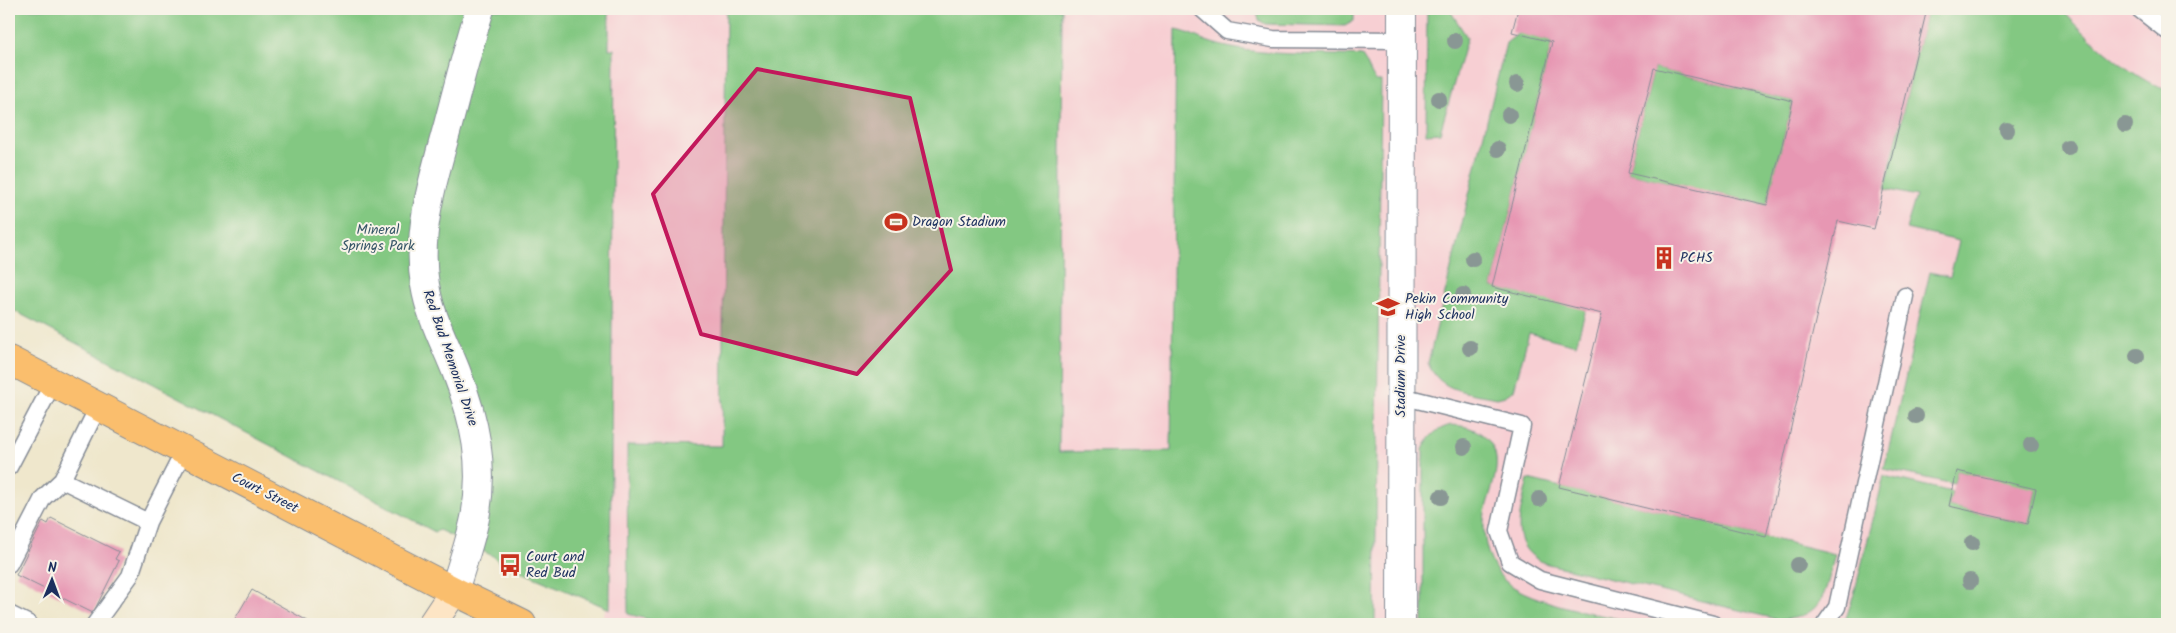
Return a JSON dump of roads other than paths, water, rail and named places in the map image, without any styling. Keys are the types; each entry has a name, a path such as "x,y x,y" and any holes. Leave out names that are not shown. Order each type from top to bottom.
{"main road":[{"name":"Court Street","path":"9,360 454,591 522,624"}],"street":[{"name":"Red Bud Memorial Drive","path":"454,591 474,519 480,480 477,437 456,370 436,324 425,286 424,241 430,195 469,43 480,9"},
{"name":"Stadium Drive","path":"1401,624 1402,9"},
{"path":"432,624 454,591"}],"lane":[{"path":"1202,9 1227,31 1273,40 1402,40"},
{"path":"2139,9 2167,30"},
{"path":"1825,624 1837,607 1906,296"},
{"path":"10,462 53,383"},
{"path":"1401,396 1522,426 1499,531 1510,562 1540,580 1713,624"},
{"path":"9,564 43,498 62,480 98,407"},
{"path":"95,624 130,576 148,522 184,451"},
{"path":"62,480 148,522"},
{"path":"9,614 29,624"}],"place":[{"name":"Dragon Stadium","path":"896,222"},
{"name":"PCHS","path":"1664,258"},
{"name":"Pekin Community High School","path":"1388,307"},
{"name":"Court and Red Bud","path":"510,565"}],"park label":[{"name":"Mineral Springs Park","path":"378,238"}]}
